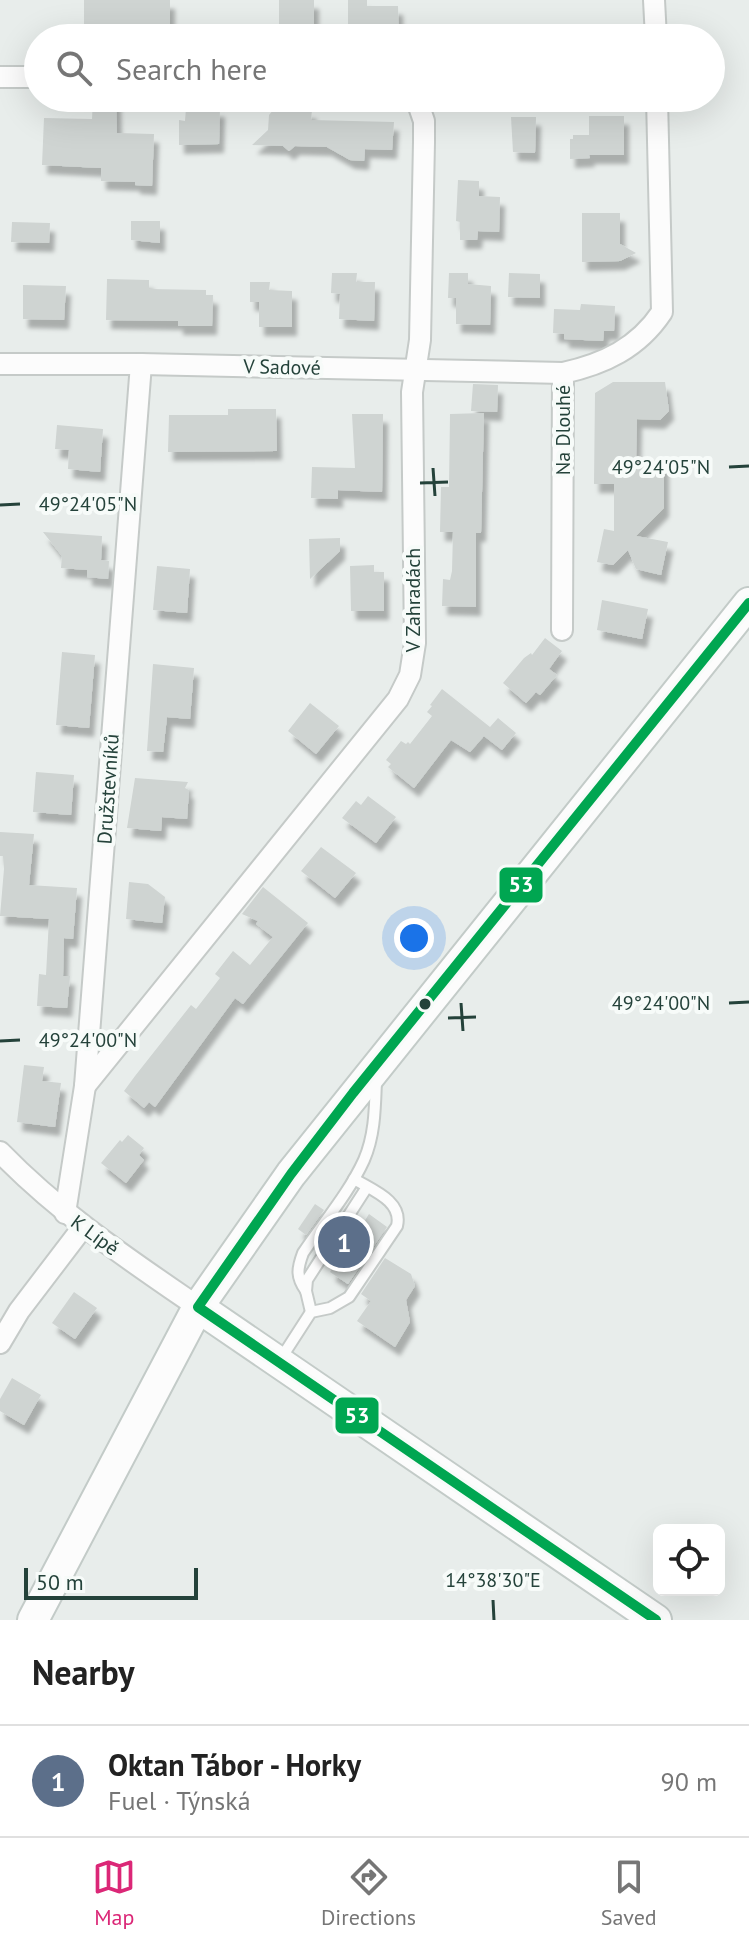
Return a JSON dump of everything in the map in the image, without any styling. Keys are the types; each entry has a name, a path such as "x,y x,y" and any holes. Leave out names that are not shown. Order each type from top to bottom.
{"main road":[{"path":"33,1620 198,1307 291,1174 749,603"},
{"path":"198,1307 656,1620"}],"street":[{"path":"654,0 655,24"},
{"path":"0,77 24,77"},
{"name":"V Zahradách","path":"85,1086 398,699 410,675 415,643 412,392 420,340 422,112"},
{"name":"Na Dlouhé","path":"562,630 563,373 615,357 651,328 662,312 657,112"},
{"name":"V Sadové","path":"0,364 563,373"},
{"name":"Družstevníků","path":"65,1213 85,1086 141,364"},
{"name":"K Lípě","path":"0,1152 65,1213 198,1307"},
{"path":"0,1343 19,1311 83,1227"}],"lane":[{"path":"311,1312 306,1291 297,1275 303,1253 354,1179 365,1157 375,1120 377,1064"},
{"path":"278,1362 311,1312 330,1308 349,1297 397,1226 398,1214 393,1204 354,1179"},
{"path":"306,1291 307,1280 367,1187"}],"building":[{"path":"84,0 170,0 170,24 84,24"},
{"path":"279,0 314,0 314,24 279,24"},
{"path":"348,0 367,0 367,6 398,6 399,24 348,24"},
{"path":"92,112 116,112 117,133 154,134 152,186 101,181 101,168 42,165 44,118 92,119"},
{"path":"186,112 220,112 219,144 179,145 179,120 185,121"},
{"path":"272,112 312,112 311,120 394,122 392,150 365,149 364,161 350,160 327,147 295,146 289,151 283,146 252,145 268,130"},
{"path":"589,116 624,116 624,155 589,155 590,158 570,159 570,139 573,135 589,135"},
{"path":"511,117 536,117 535,153 513,152"},
{"path":"458,180 479,181 479,196 500,197 499,232 478,231 477,240 460,240 460,222 456,221"},
{"path":"582,213 620,213 620,244 636,253 620,261 582,262"},
{"path":"131,221 160,221 160,243 131,240"},
{"path":"12,222 50,223 49,243 11,242"},
{"path":"332,273 357,273 356,282 375,282 374,321 339,319 340,294 331,293"},
{"path":"449,273 468,273 468,284 491,286 490,325 456,324 456,298 448,298"},
{"path":"509,273 540,274 540,298 508,297"},
{"path":"107,279 149,280 149,289 206,290 206,295 213,295 212,326 178,326 178,321 106,320"},
{"path":"250,282 270,282 269,290 292,291 292,327 259,327 259,302 250,302"},
{"path":"23,285 66,286 64,320 23,319"},
{"path":"581,304 615,306 614,331 604,331 603,341 564,339 564,334 553,333 554,309 580,310"},
{"path":"613,382 665,382 669,411 660,420 637,419 636,460 664,461 664,508 636,536 668,542 661,575 636,569 628,550 613,565 597,562 604,529 614,531 614,484 594,484 595,393"},
{"path":"473,384 498,385 497,412 471,411"},
{"path":"228,409 276,409 277,451 168,452 169,415 228,415"},
{"path":"484,413 481,533 476,533 476,607 442,606 443,579 450,580 452,571 453,532 440,532 441,487 449,487 450,414"},
{"path":"352,414 383,414 382,492 338,490 338,499 311,498 312,467 355,468"},
{"path":"57,425 103,429 100,472 68,469 69,450 55,449"},
{"path":"43,532 102,536 101,560 109,561 108,579 87,577 87,570 61,568 62,556"},
{"path":"340,538 340,551 310,579 309,539"},
{"path":"374,565 374,572 384,572 384,611 351,611 350,566"},
{"path":"157,566 190,569 187,613 153,610"},
{"path":"602,600 648,609 642,639 597,630"},
{"path":"545,638 562,651 549,669 557,675 540,695 536,692 526,703 503,683"},
{"path":"62,652 95,655 89,728 56,725"},
{"path":"153,664 194,668 190,719 167,717 163,752 147,751"},
{"path":"442,689 490,727 498,718 516,733 502,750 484,736 470,752 451,740 414,788 388,767 391,764 386,760 401,741 410,744 432,716 427,712"},
{"path":"310,703 339,726 316,754 288,731"},
{"path":"36,772 74,775 71,815 33,812"},
{"path":"135,778 188,782 185,788 189,790 187,819 162,817 161,831 127,828"},
{"path":"368,796 396,817 376,843 342,818 356,801 361,805"},
{"path":"0,832 34,834 29,885 77,888 73,939 64,938 63,976 70,976 67,1008 37,1006 39,974 46,975 49,919 0,916 4,869 3,856 0,856"},
{"path":"321,847 356,873 335,898 301,871"},
{"path":"129,882 148,884 165,897 162,923 126,919"},
{"path":"263,887 308,923 243,1004 235,998 155,1107 149,1102 144,1108 124,1091 135,1076 191,1005 196,1009 220,978 215,974 233,951 250,965 273,937 256,924 258,921 242,914"},
{"path":"24,1065 44,1067 42,1081 61,1083 55,1127 17,1122"},
{"path":"128,1135 144,1148 139,1155 144,1160 126,1183 101,1163"},
{"path":"315,1204 324,1210 306,1235 298,1229"},
{"path":"369,1214 387,1227 348,1284 330,1272 340,1257 334,1253 350,1228 357,1233"},
{"path":"385,1258 411,1274 415,1286 406,1300 410,1322 395,1347 357,1321 371,1301 361,1294"},
{"path":"74,1292 97,1308 75,1339 52,1323"},
{"path":"12,1378 41,1395 24,1425 0,1411 0,1399"}],"transit line":[{"name":"53","path":"656,1620 198,1307 291,1174 353,1093 749,603"}],"place":[{"name":"Oktan Tábor - Horky","path":"344,1242"}]}
